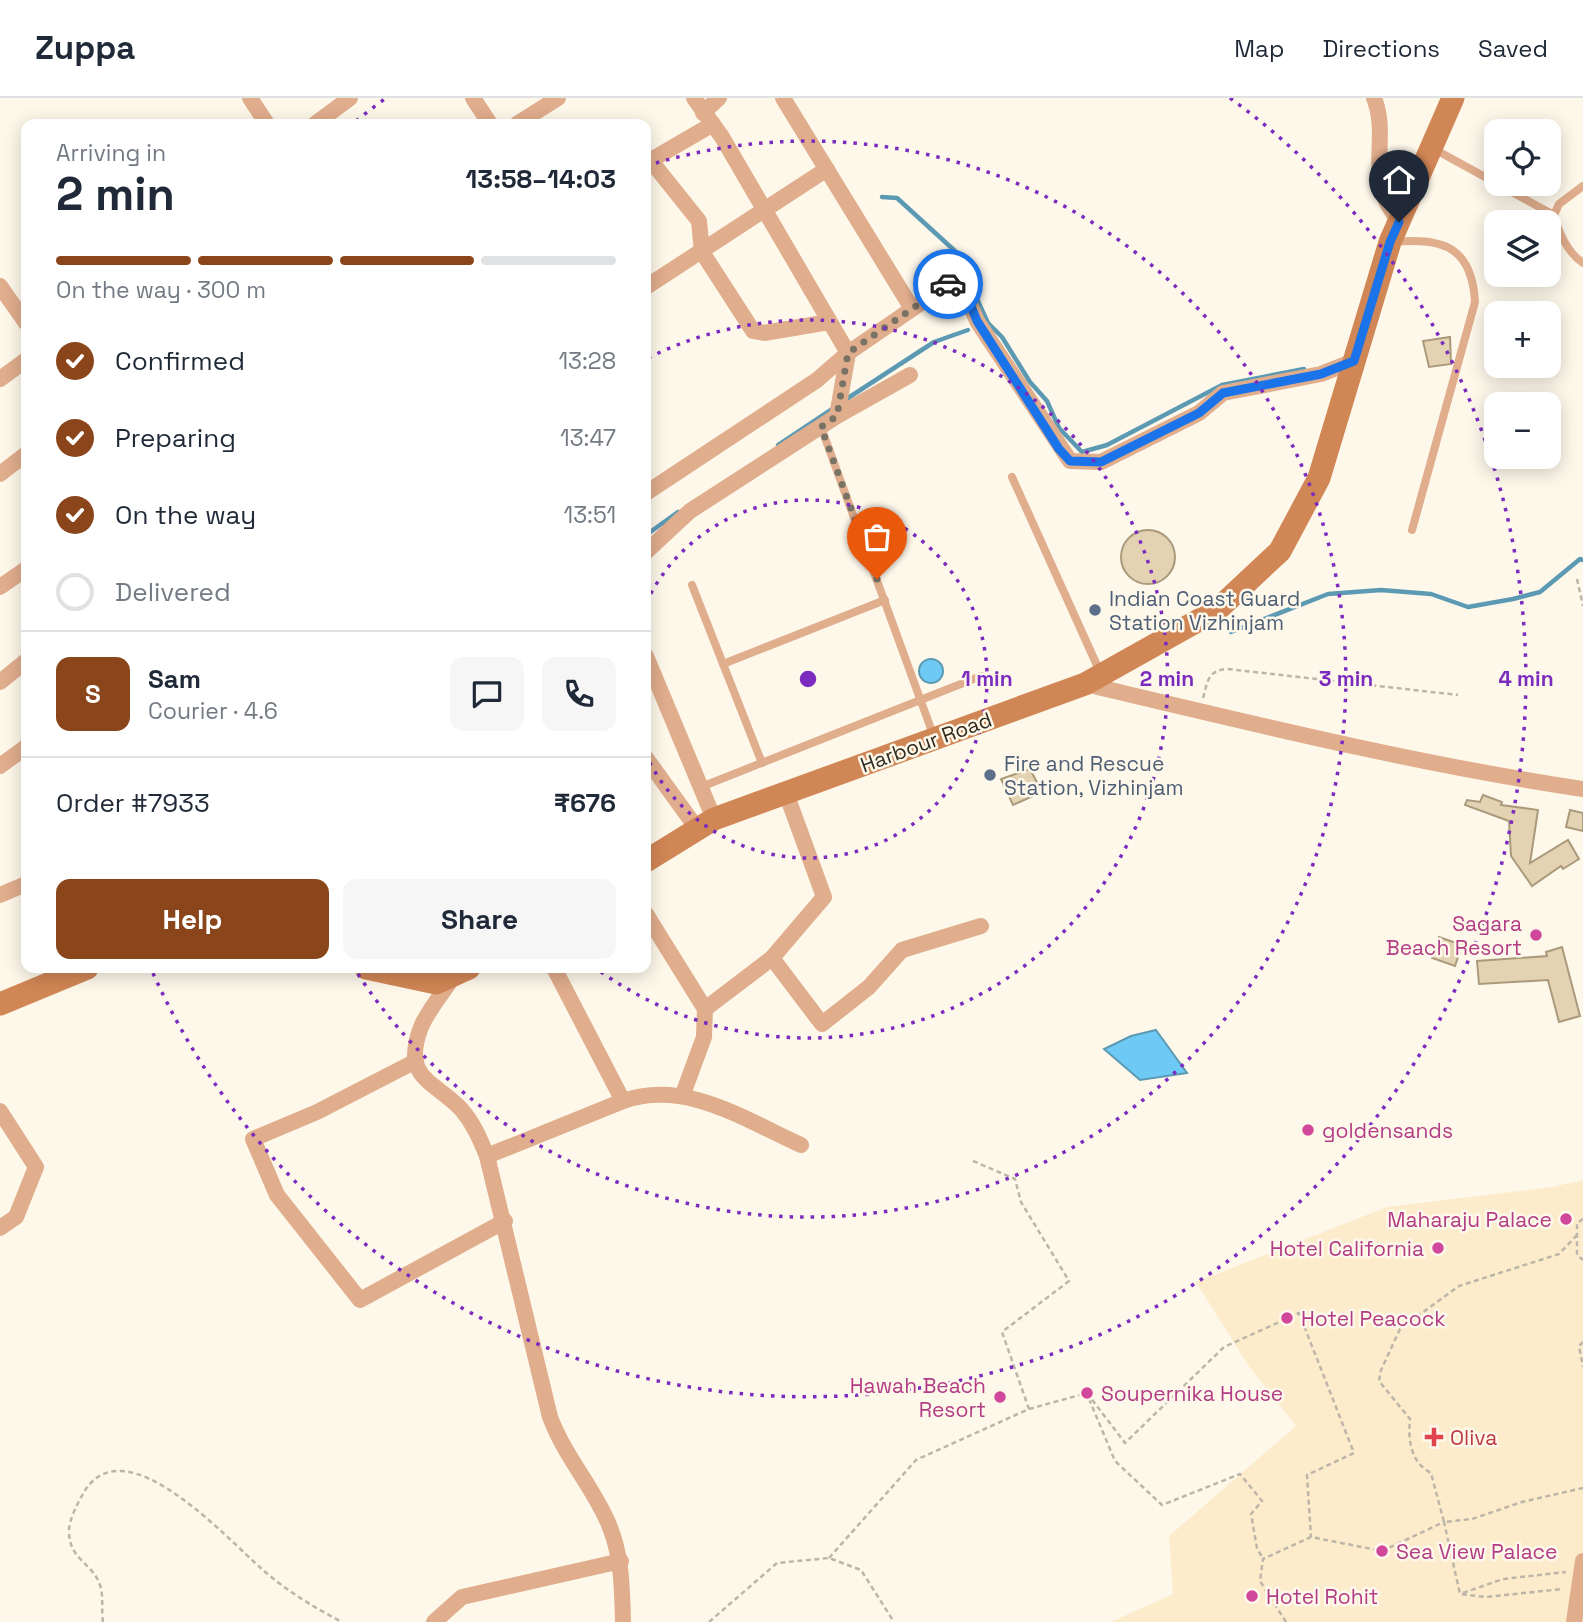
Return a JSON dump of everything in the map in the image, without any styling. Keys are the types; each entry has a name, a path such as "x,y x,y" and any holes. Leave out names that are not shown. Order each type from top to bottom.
{"street":[{"path":"250,98 264,119"},
{"path":"322,119 350,98"},
{"path":"473,98 487,119"},
{"path":"525,119 558,98"},
{"path":"694,98 765,211 848,353 837,416"},
{"path":"651,161 708,119 719,98"},
{"path":"783,98 911,307"},
{"path":"1374,98 1382,140 1380,184 1394,232"},
{"name":"Harbour Road","path":"651,858 706,824 1093,680 1217,610 1280,551 1319,478 1394,232 1453,98"},
{"path":"651,164 699,221 702,252 753,331 764,333 829,322"},
{"path":"651,284 827,169"},
{"path":"651,489 817,380 848,353 911,307 950,283 970,304 984,333 1070,461 1101,462 1199,413 1223,393 1321,374 1354,361"},
{"path":"0,286 21,316"},
{"path":"0,379 21,364"},
{"path":"651,547 690,511 837,416 910,375"},
{"path":"0,474 21,458"},
{"path":"0,587 21,572"},
{"path":"0,682 21,665"},
{"path":"651,668 701,787 706,824"},
{"path":"1093,680 1200,711 1461,769 1583,789"},
{"path":"0,766 21,751"},
{"path":"651,764 706,824"},
{"path":"705,1009 772,958 824,897 786,793"},
{"path":"0,895 21,886"},
{"path":"651,922 705,1009 704,1037 683,1094"},
{"path":"772,958 822,1024 869,987 902,950 981,926"},
{"path":"0,1004 75,973"},
{"path":"389,973 436,983 461,973"},
{"path":"461,973 422,1024 416,1042 416,1061 428,1083 459,1107 475,1128 487,1156 551,1417 561,1445 605,1516 621,1561 623,1622"},
{"path":"557,973 623,1101"},
{"path":"416,1061 317,1112 253,1139 277,1195 360,1300 505,1221"},
{"path":"487,1156 641,1094 683,1094 802,1145"},
{"path":"0,1111 36,1167 16,1217 0,1228"},
{"path":"434,1622 462,1597 621,1561"},
{"path":"1574,1622 1581,1573"}],"lane":[{"path":"1432,148 1484,176"},
{"path":"1556,210 1559,204 1583,186"},
{"path":"1520,196 1545,210"},
{"path":"1394,232 1440,243 1460,254 1474,284 1475,302 1412,530"},
{"path":"1561,234 1576,258 1583,263"},
{"path":"821,427 934,739"},
{"path":"1012,477 1093,680"},
{"path":"692,585 762,763"},
{"path":"723,664 885,600"},
{"path":"701,787 981,676"}],"path":[{"path":"1577,579 1583,606"},
{"path":"1200,711 1208,676 1216,669 1458,695"},
{"path":"973,1161 1015,1179 1021,1202 1069,1281 1002,1332 1029,1409"},
{"path":"1583,1219 1577,1223 1577,1255 1583,1259"},
{"path":"1460,1594 1431,1473 1423,1468 1408,1442 1410,1419 1379,1381 1381,1370 1401,1329 1459,1286 1559,1254 1577,1236"},
{"path":"1087,1393 1125,1443 1224,1347 1299,1313 1354,1453 1307,1475 1311,1537"},
{"path":"1583,1342 1579,1346 1583,1367"},
{"path":"830,1558 916,1460 1029,1409 1087,1393"},
{"path":"1087,1393 1115,1461 1162,1505 1240,1474 1262,1501 1251,1514 1257,1548 1263,1559 1260,1581 1286,1622"},
{"path":"103,1622 100,1584 92,1570 72,1551 69,1530 78,1503 91,1481 108,1471 127,1471 177,1493 263,1571 342,1622"},
{"path":"1263,1559 1311,1537 1382,1551 1444,1522 1472,1519 1522,1502 1583,1488"},
{"path":"709,1622 777,1563 830,1558 860,1570 894,1622"},
{"path":"1460,1594 1486,1597 1581,1573"},
{"path":"1460,1594 1503,1579 1581,1573"}],"shaded area":[{"path":"1583,1180 1583,1622 1111,1622 1173,1594 1169,1536 1296,1426 1248,1365 1196,1282 1387,1207 1552,1187"}],"water":[{"path":"931,659 939,663 943,671 939,679 931,683 923,679 919,671 923,663"},
{"path":"1156,1030 1187,1073 1140,1080 1104,1049 1131,1036"}],"building":[{"path":"1450,337 1451,364 1429,367 1423,341"},
{"path":"1148,530 1167,538 1175,557 1167,576 1148,584 1129,576 1121,557 1129,538"},
{"path":"1030,769 1042,792 1013,805 1001,779"},
{"path":"1483,795 1502,802 1501,805 1538,810 1530,863 1568,840 1579,859 1563,869 1561,866 1532,886 1511,856 1509,821 1465,805 1467,800 1480,802"},
{"path":"1570,810 1583,813 1583,831 1566,827"},
{"path":"1439,937 1462,945 1455,966 1432,958"},
{"path":"1562,947 1580,1016 1559,1022 1548,980 1479,984 1477,961 1547,956 1546,952"}],"waterway":[{"path":"882,197 897,198 955,251 988,323 1002,337 1030,382 1047,401 1059,428 1082,452 1107,445 1222,385 1304,369"},
{"path":"845,400 934,342 968,330"},
{"path":"778,445 835,407"},
{"path":"651,531 678,512"},
{"path":"1231,632 1328,594 1381,590 1431,594 1468,607 1513,599 1540,592 1580,559 1583,560"}],"way so far":[{"path":"877,579 821,427 837,416 848,353 948,284"}],"place":[{"name":"Indian Coast Guard Station Vizhinjam","path":"1095,610"},
{"name":"Fire and Rescue Station, Vizhinjam","path":"990,775"},
{"name":"Sagara Beach Resort","path":"1536,935"},
{"name":"goldensands","path":"1308,1130"},
{"name":"Maharaju Palace","path":"1566,1219"},
{"name":"Hotel California","path":"1438,1248"},
{"name":"Hotel Peacock","path":"1287,1318"},
{"name":"Soupernika House","path":"1087,1393"},
{"name":"Hawah Beach Resort","path":"1000,1397"},
{"name":"Oliva","path":"1434,1437"},
{"name":"Sea View Palace","path":"1382,1551"},
{"name":"Hotel Rohit","path":"1252,1596"}],"route":[{"path":"948,284 970,304 977,321 1059,449 1070,461 1101,462 1199,413 1223,393 1321,374 1354,361 1390,242 1399,222"}]}
